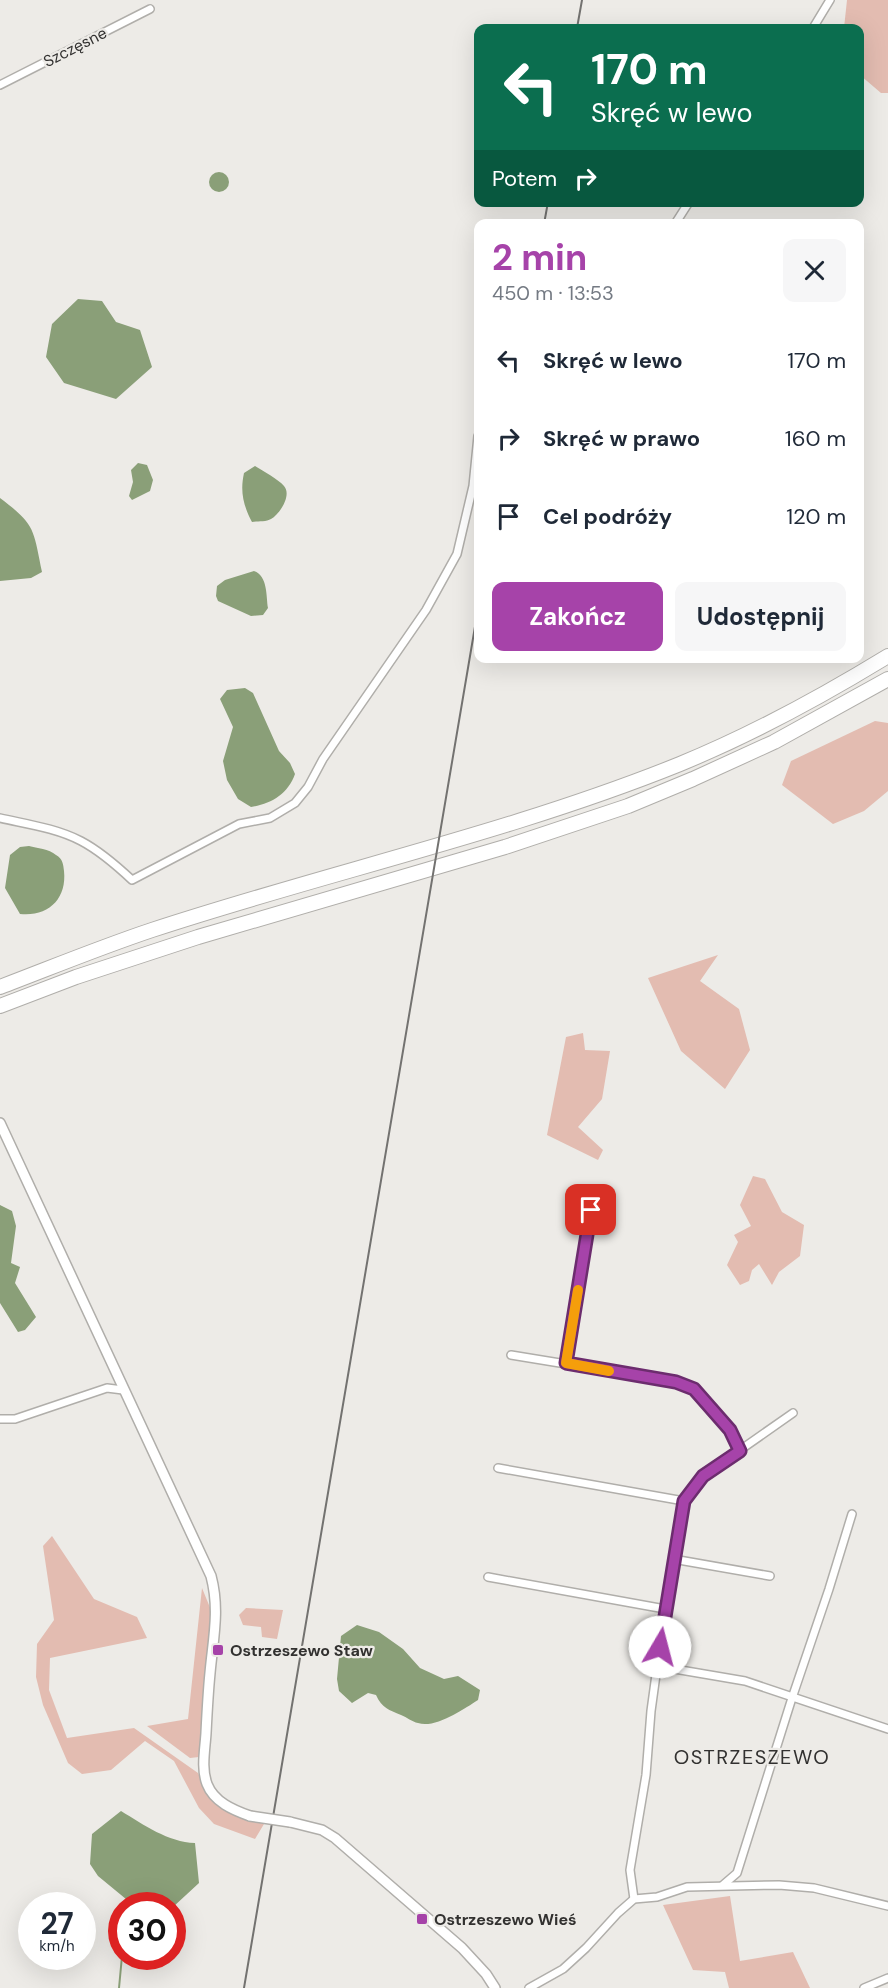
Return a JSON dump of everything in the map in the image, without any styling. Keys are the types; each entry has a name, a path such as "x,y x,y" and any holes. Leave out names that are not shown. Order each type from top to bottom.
{"highway":[{"path":"0,987 151,930 315,880 506,826 624,786 682,763 767,724 888,656"},
{"path":"0,1006 76,977 208,934 505,847 628,806 774,742 888,679"}],"street":[{"path":"815,24 830,0"},
{"name":"Szczęsne","path":"0,85 150,9"},
{"path":"0,818 79,840 107,857 132,880 240,824 270,818 295,803 426,610 457,554 474,469"},
{"path":"0,1123 211,1576 216,1596 216,1616 203,1767 207,1785 225,1805 250,1816 322,1830 335,1838 462,1948 486,1974 495,1988"},
{"path":"566,1363 591,1210"},
{"path":"511,1355 676,1382 694,1389 730,1430 740,1451"},
{"path":"0,1419 15,1419 107,1388 123,1390"},
{"path":"634,1899 630,1870 646,1775 651,1711 665,1609 684,1501 703,1476 793,1413"},
{"path":"498,1468 684,1501"},
{"path":"723,1885 737,1873 852,1514"},
{"path":"673,1559 770,1576"},
{"path":"488,1577 665,1609"},
{"path":"657,1666 745,1681 888,1729"},
{"path":"529,1988 563,1969 586,1948 618,1912 634,1899 657,1897 687,1887 779,1885 814,1888 888,1906"},
{"path":"864,1988 888,1978"}],"shaded area":[{"path":"847,0 888,0 888,93 881,93 864,78 864,24 844,24"},
{"path":"219,172 226,175 229,182 226,189 219,192 212,189 209,182 212,175"},
{"path":"78,299 102,301 116,322 140,330 152,367 116,399 64,383 46,357 52,324"},
{"path":"138,463 147,465 153,480 150,491 132,500 129,496 133,482 131,470"},
{"path":"255,466 281,483 287,494 281,509 267,521 252,522 244,504 242,486 244,473"},
{"path":"0,498 27,522 31,529 42,572 31,578 0,581"},
{"path":"254,571 262,577 266,587 268,608 263,615 251,616 218,601 217,586 225,580"},
{"path":"245,688 253,693 279,751 290,763 295,774 288,787 278,797 251,807 238,799 227,780 223,761 233,727 220,699 227,690"},
{"path":"875,721 888,723 888,791 864,811 833,824 782,785 791,761"},
{"path":"29,846 50,851 60,858 64,881 59,898 54,904 39,912 20,914 5,888 10,855 20,847"},
{"path":"718,955 700,981 739,1009 750,1050 725,1089 681,1051 648,978"},
{"path":"583,1033 585,1050 610,1051 602,1099 578,1127 603,1150 598,1160 547,1135 566,1037"},
{"path":"753,1176 765,1179 782,1212 804,1225 800,1256 779,1272 772,1285 759,1264 752,1270 749,1281 740,1285 727,1265 738,1242 734,1235 751,1226 740,1205"},
{"path":"0,1205 12,1211 16,1226 11,1263 20,1267 15,1283 36,1317 25,1330 18,1332 0,1303"},
{"path":"52,1536 94,1599 137,1617 147,1638 50,1658 49,1690 67,1738 134,1728 198,1773 210,1797 220,1807 232,1814 264,1824 255,1839 214,1824 199,1808 174,1761 145,1741 111,1770 82,1774 68,1763 43,1705 36,1677 37,1644 54,1620 43,1546"},
{"path":"202,1588 211,1610 199,1757 190,1758 147,1726 188,1719"},
{"path":"246,1608 283,1610 277,1639 262,1637 261,1627 243,1625 239,1615"},
{"path":"357,1625 379,1632 403,1649 420,1668 444,1679 458,1676 480,1690 478,1700 441,1721 425,1724 414,1722 389,1710 383,1706 376,1695 368,1693 352,1703 339,1691 337,1679 341,1636"},
{"path":"121,1811 175,1840 195,1843 199,1883 186,1895 186,1892 117,1892 98,1876 90,1864 92,1834"},
{"path":"730,1896 740,1961 793,1952 810,1988 729,1988 725,1972 693,1970 663,1905"}],"waterway":[{"path":"119,1988 121,1970"}],"railway":[{"path":"578,24 582,0"},
{"path":"545,219 547,207"},
{"path":"244,1988 474,633"}],"slow traffic":[{"path":"578,1290 566,1363 609,1371"}],"place":[{"name":"Ostrzeszewo Staw","path":"218,1650"},
{"name":"Ostrzeszewo Wieś","path":"422,1919"}],"district":[{"name":"OSTRZESZEWO","path":"752,1757"}],"route":[{"path":"591,1210 566,1363 676,1382 694,1389 730,1430 740,1451 703,1476 684,1501 660,1647"}]}
